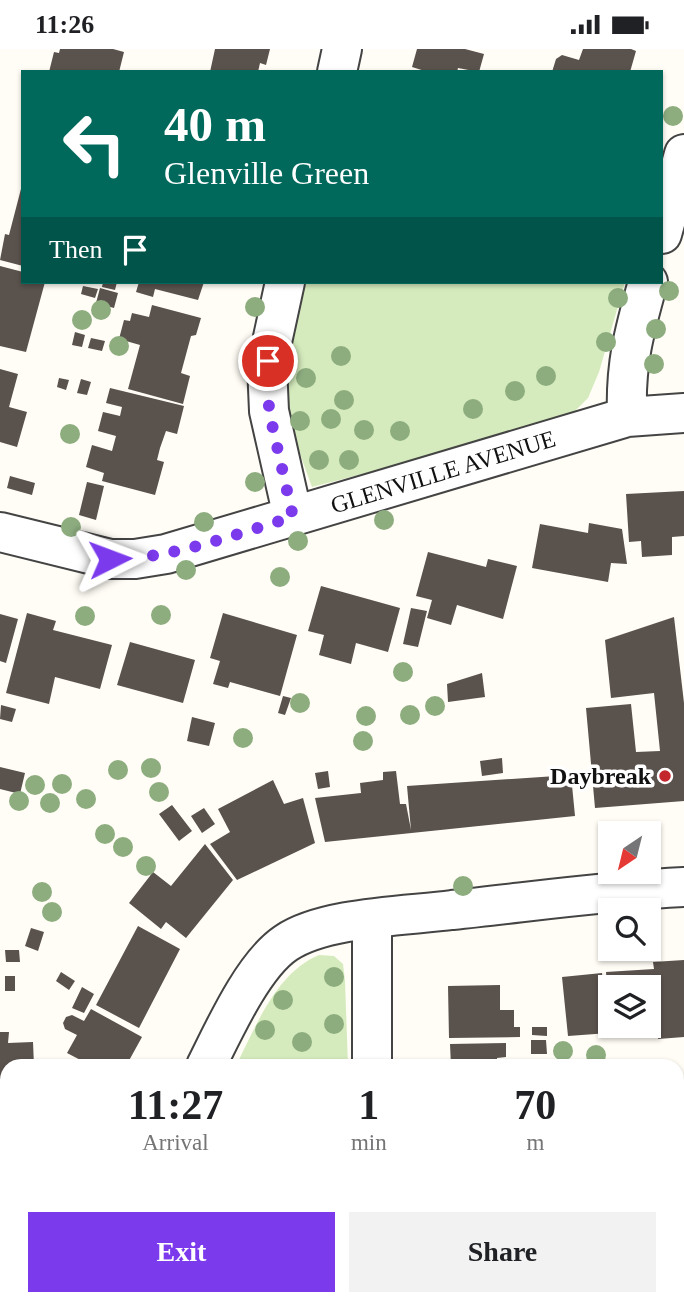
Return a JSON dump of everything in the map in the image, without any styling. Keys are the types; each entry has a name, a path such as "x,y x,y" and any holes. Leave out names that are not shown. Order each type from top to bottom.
{"street":[{"path":"337,70 342,49"},
{"path":"663,230 684,154"},
{"path":"285,284 267,365 269,411 293,517"},
{"path":"627,417 626,381 631,340 647,284"},
{"name":"GLENVILLE AVENUE","path":"0,532 99,557 135,559 166,554 627,417 684,414"},
{"path":"210,1059 251,982 274,952 305,933 372,919 596,893 684,887"},
{"path":"372,919 372,1059"}],"green space":[{"path":"302,284 624,284 599,372 588,398 564,422 312,487 296,443 283,376"},
{"path":"319,955 334,956 343,964 348,1059 240,1059 279,987 304,963"}],"building":[{"path":"60,49 113,49 124,52 120,70 50,70 54,52 59,53"},
{"path":"215,49 270,49 266,65 260,63 258,70 210,70"},
{"path":"417,49 465,49 484,54 480,70 422,70 412,67"},
{"path":"583,49 636,51 631,70 553,70 556,59 562,55 579,60"},
{"path":"21,189 21,265 0,260 5,234 9,235"},
{"path":"0,266 21,271 21,284 44,284 26,352 0,346"},
{"path":"103,284 116,284 115,290 102,287"},
{"path":"138,284 203,284 198,300 155,289 153,297 136,292"},
{"path":"83,286 98,289 95,298 81,294"},
{"path":"100,288 118,293 114,308 96,303"},
{"path":"152,305 201,318 196,335 191,336 181,373 190,376 183,404 128,389 140,345 119,339 124,320 130,321 132,313 149,317"},
{"path":"75,332 85,335 82,347 72,345"},
{"path":"91,338 105,341 102,351 88,348"},
{"path":"0,369 18,374 9,407 27,412 17,447 0,442"},
{"path":"59,378 69,380 66,390 57,387"},
{"path":"81,379 91,382 87,395 77,393"},
{"path":"110,388 184,406 177,434 166,431 160,448 157,460 164,462 155,495 102,481 104,473 86,467 92,445 112,451 116,436 98,431 103,412 120,416 122,407 106,403"},
{"path":"10,476 35,483 32,495 7,488"},
{"path":"87,482 104,486 96,520 79,515"},
{"path":"684,491 684,536 672,537 672,555 642,557 641,541 629,542 626,494"},
{"path":"589,523 622,529 627,564 611,563 608,582 532,568 540,524 588,533"},
{"path":"428,552 486,567 488,559 517,566 503,619 457,605 451,625 427,618 432,600 416,596"},
{"path":"321,586 400,608 388,652 356,643 351,664 319,655 324,635 308,631"},
{"path":"411,608 427,611 418,647 403,644"},
{"path":"27,613 56,621 53,630 112,645 100,689 55,677 49,704 6,693"},
{"path":"223,613 297,635 280,696 230,682 228,688 213,684 220,661 210,658"},
{"path":"0,614 18,619 6,663 0,661"},
{"path":"674,617 684,703 684,801 595,808 586,708 631,704 636,752 660,751 654,693 611,698 605,640"},
{"path":"130,642 195,660 183,703 117,685"},
{"path":"482,673 485,697 448,702 447,684"},
{"path":"283,696 291,698 285,715 278,713"},
{"path":"1,705 16,709 12,722 0,719"},
{"path":"192,717 215,723 209,746 187,741"},
{"path":"502,758 503,773 482,776 480,761"},
{"path":"0,767 25,773 20,794 0,789"},
{"path":"328,771 330,787 318,789 315,773"},
{"path":"396,771 400,804 406,804 411,830 407,786 571,775 575,816 325,842 315,798 361,793 360,783 383,780 383,772"},
{"path":"273,780 284,804 303,798 315,843 237,880 210,844 230,832 218,809"},
{"path":"172,805 192,831 179,841 159,814"},
{"path":"204,808 215,824 202,833 191,816"},
{"path":"205,844 233,880 186,938 166,922 161,929 129,903 153,872 171,886"},
{"path":"138,926 180,949 139,1028 96,1005"},
{"path":"31,928 44,932 38,951 25,946"},
{"path":"5,950 19,950 20,962 6,962"},
{"path":"684,960 684,1037 658,1039 661,1038 661,975 606,975 606,972 654,969 653,962"},
{"path":"61,972 75,981 69,990 56,981"},
{"path":"602,973 598,975 598,1034 568,1036 562,977"},
{"path":"5,976 15,976 15,991 5,991"},
{"path":"500,985 500,1010 514,1010 514,1027 520,1027 520,1037 449,1038 448,986"},
{"path":"82,987 94,994 84,1013 72,1008"},
{"path":"91,1009 142,1037 130,1059 79,1059 67,1053 77,1035 65,1029 63,1023 66,1017 72,1015 84,1021"},
{"path":"532,1027 547,1027 547,1036 532,1035"},
{"path":"0,1032 9,1032 8,1043 33,1042 34,1059 0,1059"},
{"path":"531,1040 546,1040 547,1054 531,1054"},
{"path":"506,1043 506,1057 451,1059 450,1044"}],"place":[{"name":"Daybreak","path":"665,776"}],"route":[{"path":"110,559 135,559 166,554 293,517 269,411 268,361"}]}
